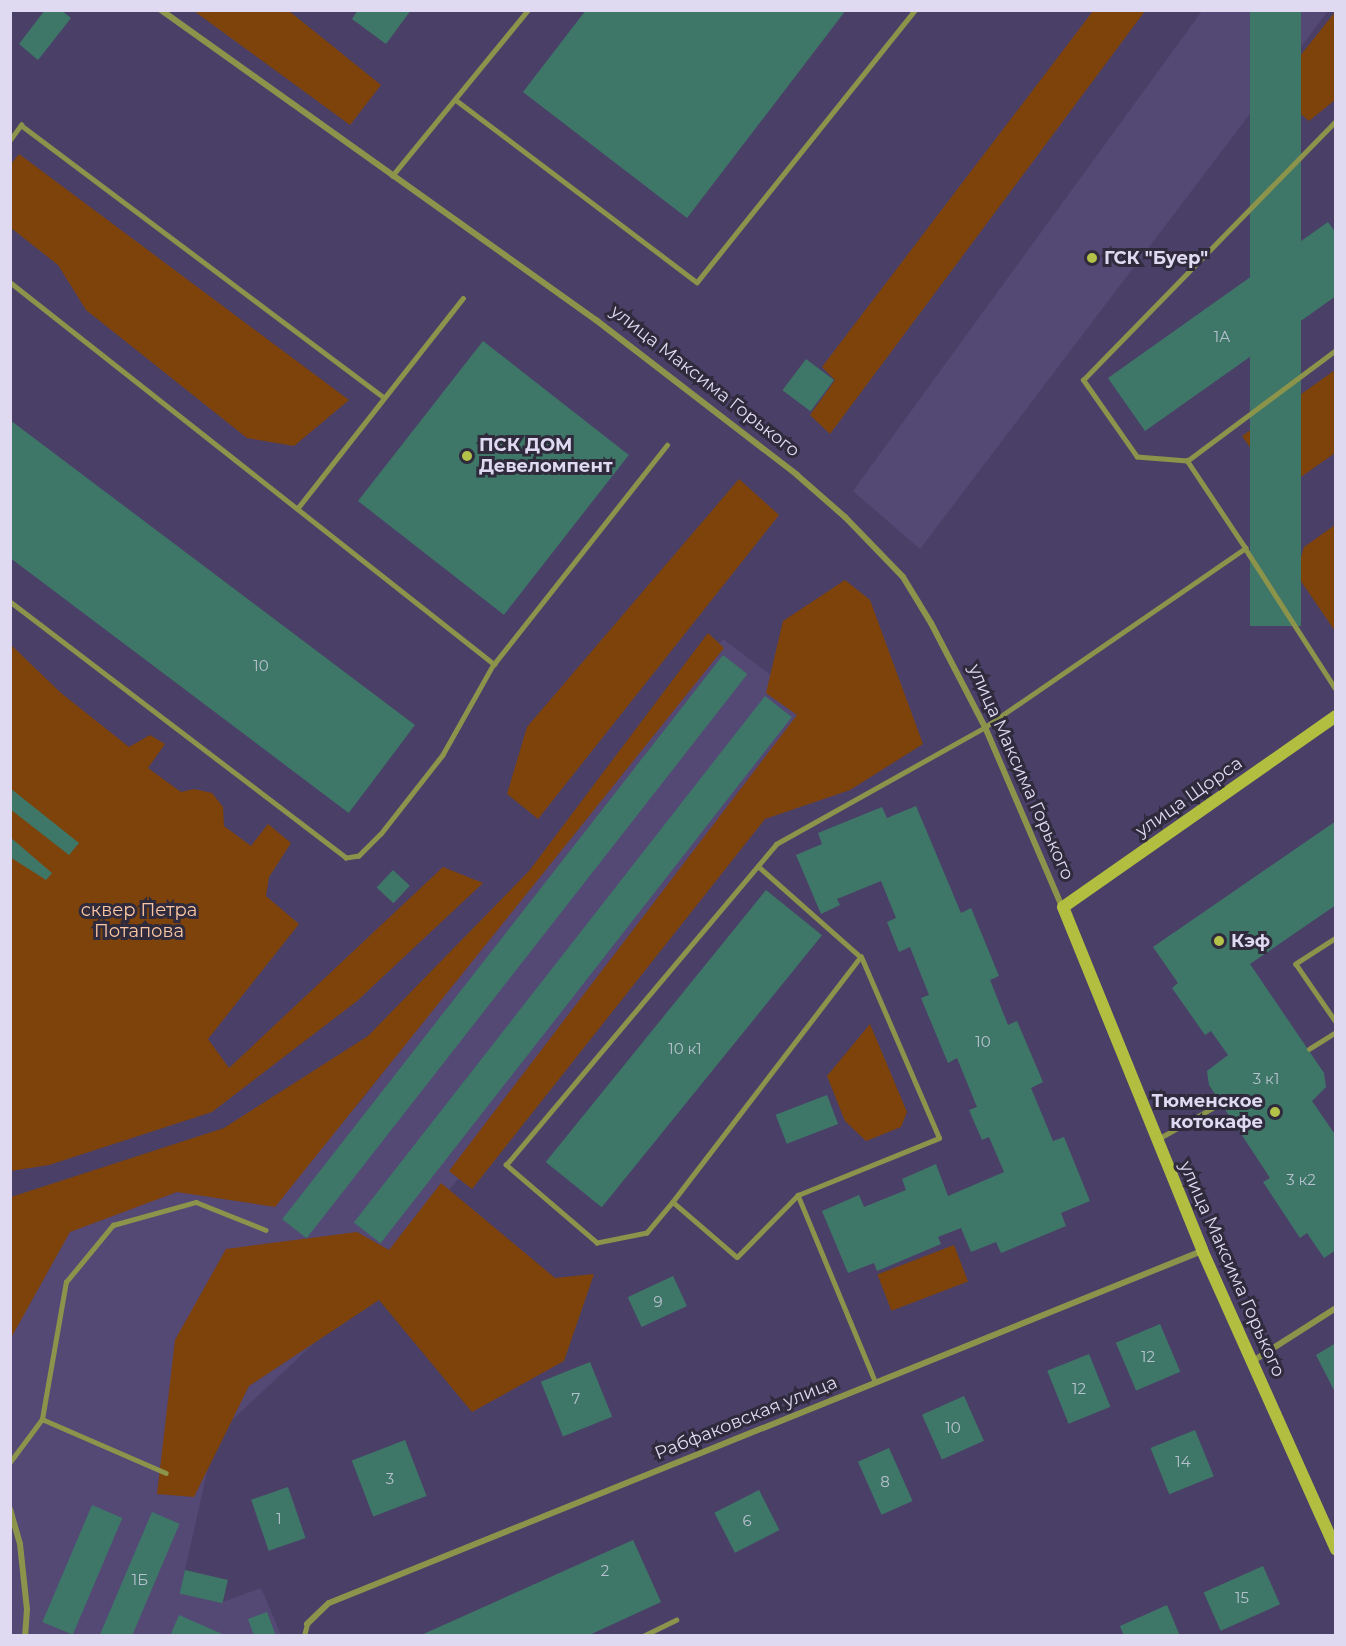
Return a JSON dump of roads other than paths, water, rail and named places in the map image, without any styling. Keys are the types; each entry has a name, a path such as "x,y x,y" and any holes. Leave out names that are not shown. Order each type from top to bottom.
{"street":[{"name":"улица Максима Горького","path":"161,10 596,320 797,474 829,502 903,577 985,727 1062,907 1202,1251 1335,1549"},
{"name":"улица Щорса","path":"1062,907 1335,716"},
{"name":"Рабфаковская улица","path":"307,1623 329,1603 1202,1251"},
{"path":"1253,1362 1335,1308"},
{"path":"10,1509 20,1544 27,1609 25,1635"}],"lane":[{"path":"392,176 528,10"},
{"path":"456,100 697,282 915,10"},
{"path":"1335,121 1083,380 1137,457 1187,461 1335,350"},
{"path":"10,140 21,125 384,398"},
{"path":"10,282 494,664"},
{"path":"297,509 464,298"},
{"path":"10,602 346,858 359,856 381,834 443,755 494,664 668,445"},
{"path":"1187,461 1335,689"},
{"path":"861,957 647,1233 597,1243 506,1165 776,844 985,727 1245,548"},
{"path":"673,1202 737,1257 798,1196 939,1138 861,957 758,866"},
{"path":"1335,938 1296,964 1335,1022"},
{"path":"1309,1049 1335,1032"},
{"path":"1156,1140 1221,1104"},
{"path":"798,1196 875,1381"},
{"path":"10,1462 42,1419 66,1282 113,1226 195,1202 266,1230"},
{"path":"42,1419 166,1473"},
{"path":"643,1635 676,1620"},
{"path":"304,1635 307,1623"}],"place":[{"name":"ГСК \"Буер\"","path":"1092,258"},
{"name":"ПСК ДОМ Девеломпент","path":"467,456"},
{"name":"Кэф","path":"1219,941"},
{"name":"Тюменское котокафе","path":"1275,1112"}],"park label":[{"name":"сквер Петра Потапова","path":"139,921"}]}
